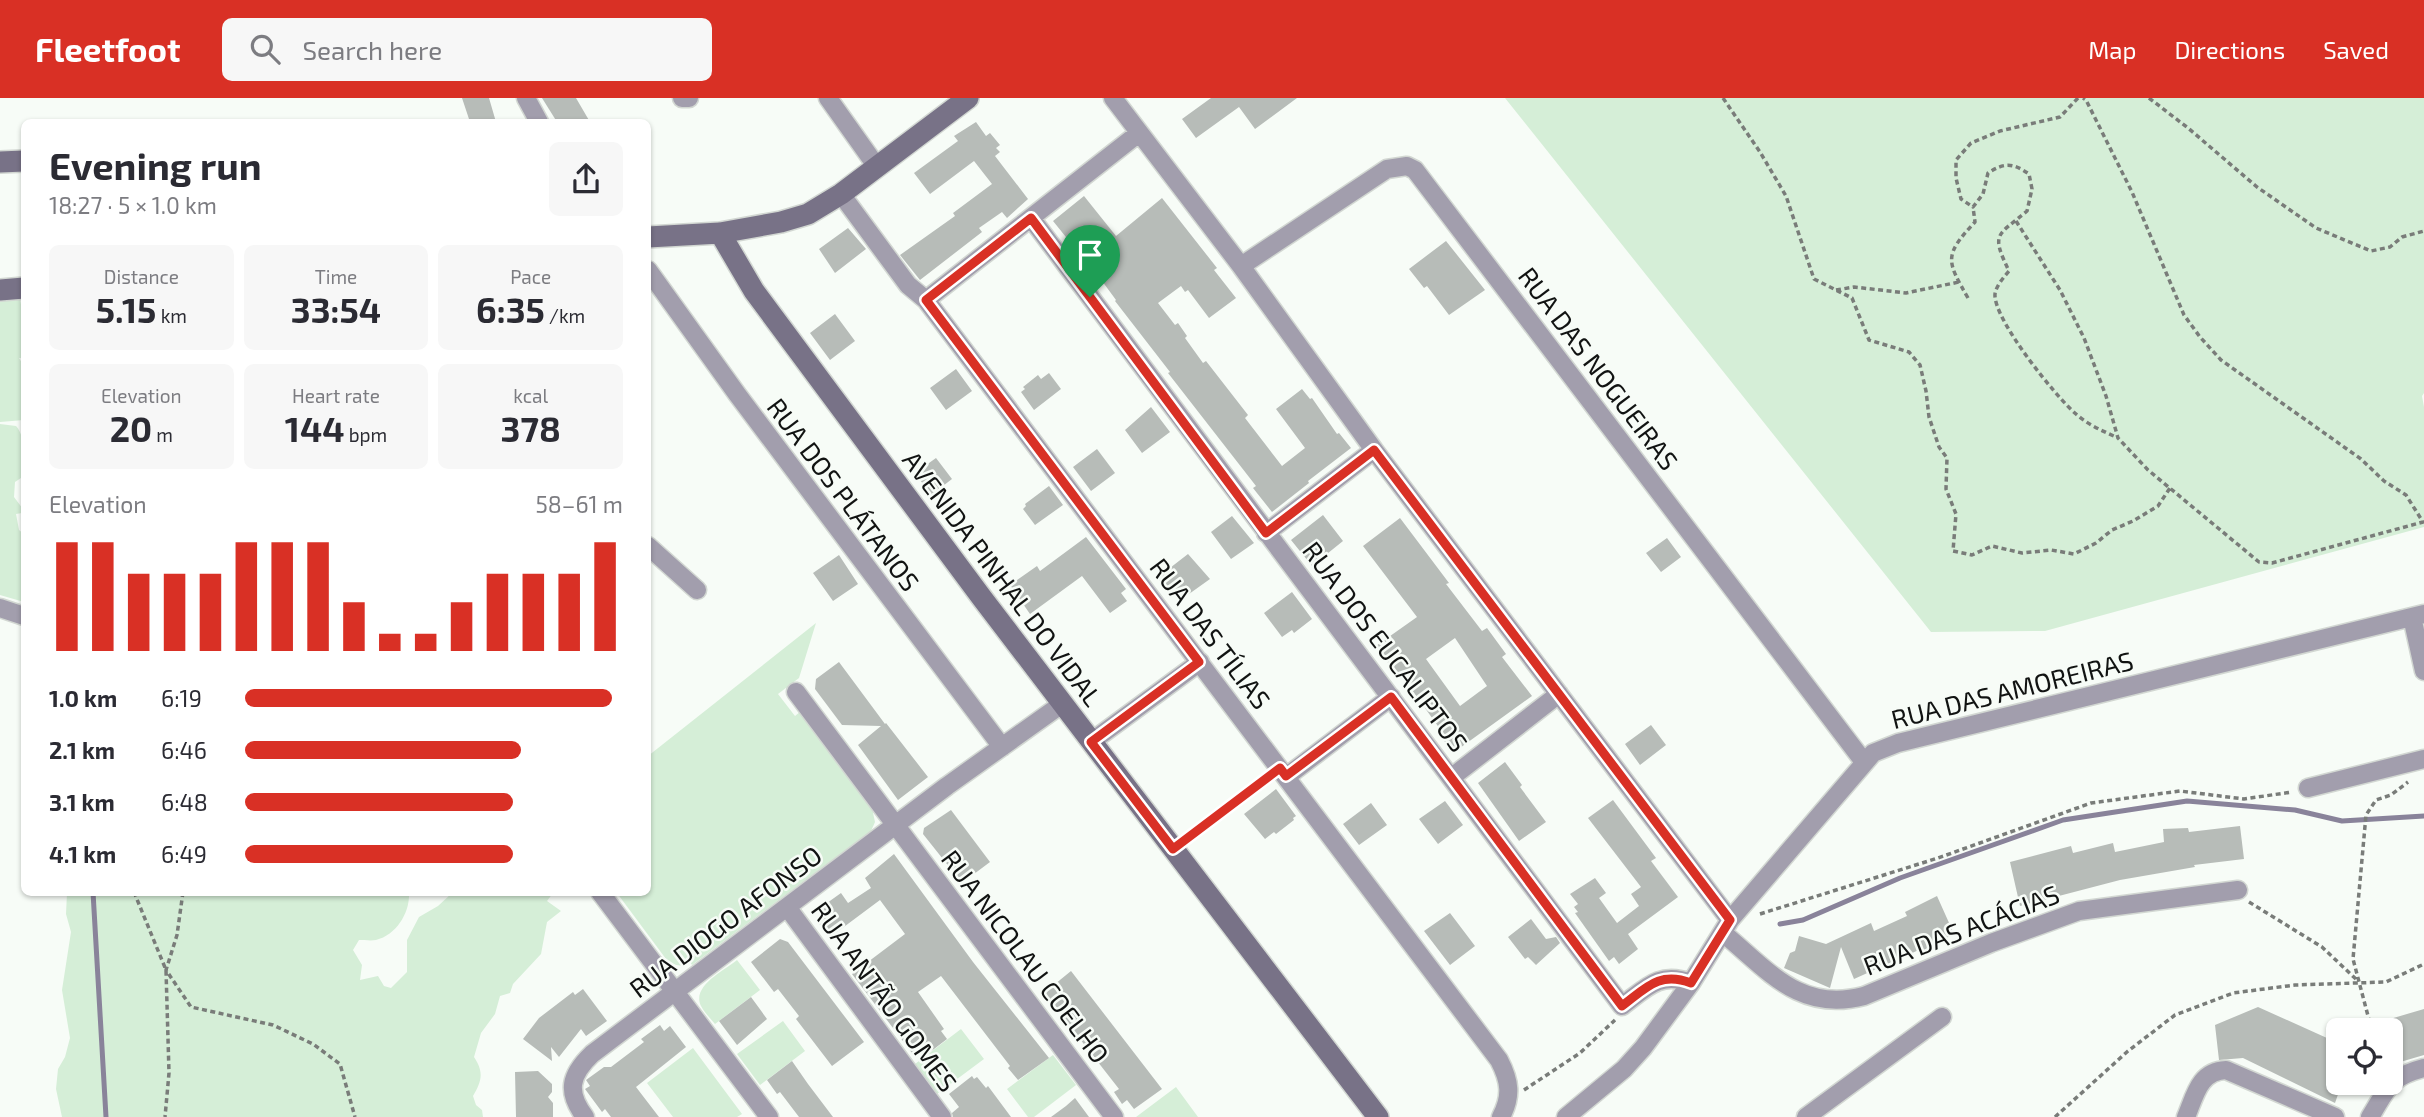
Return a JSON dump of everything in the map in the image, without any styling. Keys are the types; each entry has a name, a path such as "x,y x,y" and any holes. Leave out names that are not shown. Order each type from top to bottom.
{"street":[{"path":"526,98 537,119"},
{"path":"682,98 689,98"},
{"path":"828,98 877,167"},
{"path":"651,237 720,233 799,217 841,194 968,98"},
{"name":"RUA DAS ACÁCIAS","path":"1113,98 1559,694 1727,926 1790,988 1819,1000 1848,1000 2079,911 2238,890"},
{"path":"926,300 1139,133"},
{"path":"0,162 21,161"},
{"name":"RUA DAS NOGUEIRAS","path":"1241,266 1387,169 1407,166 1415,170 1864,762"},
{"name":"RUA DAS TÍLIAS","path":"841,194 908,285 926,300 1499,1060 1506,1073 1510,1097"},
{"name":"RUA DOS EUCALIPTOS","path":"1031,218 1622,1006"},
{"name":"AVENIDA PINHAL DO VIDAL","path":"720,233 754,292 1062,704 1378,1117"},
{"name":"RUA DOS PLÁTANOS","path":"651,274 737,394 1002,747"},
{"path":"0,290 21,288"},
{"path":"1266,533 1374,450"},
{"path":"651,549 697,590"},
{"path":"0,608 21,615"},
{"path":"2418,615 2424,671"},
{"name":"RUA DAS AMOREIRAS","path":"1566,1117 1624,1069 1643,1048 1691,983 1727,926 1873,753 1898,743 2418,615"},
{"path":"1091,742 1199,662"},
{"name":"RUA NICOLAU COELHO","path":"796,692 1114,1117"},
{"path":"1452,777 1559,694"},
{"path":"1283,772 1391,697"},
{"name":"RUA DIOGO AFONSO","path":"585,1117 574,1098 572,1086 581,1065 947,786 1062,704"},
{"path":"2308,788 2424,759"},
{"path":"603,896 769,1117"},
{"name":"RUA ANTÃO GOMES","path":"787,907 942,1117"},
{"path":"1622,1006 1659,980 1671,978 1691,983"},
{"path":"1806,1117 1942,1017"},
{"path":"2370,1117 2396,1078 2424,1068"},
{"path":"2186,1117 2204,1077 2210,1072 2226,1070 2335,1117"},
{"path":"1501,1117 1510,1097"}],"path":[{"path":"1723,98 1786,196 1814,279 1852,298 1869,340 1909,352 1920,365 1927,391 1929,417 1939,447 1947,458 1946,489 1956,514 1953,551 1972,555 1992,546 2022,553 2051,550 2074,554 2158,506 2170,488"},
{"path":"1968,298 1950,261 1957,243 1975,222 1973,207 1983,194 1988,173 1999,165 2017,165 2029,174 2032,189 2027,211 2004,227 1998,241 1999,252 2009,271 1995,294 1999,311 2015,341 2075,413 2094,427 2118,438 2148,470 2259,562 2272,563 2423,522 2406,495 2384,481 2361,459 2221,360 2200,337 2183,315 2132,192 2087,100 2081,98 2060,117 2000,131 1971,143 1956,160 1956,178 1961,199 1973,207"},
{"path":"2149,98 2257,187 2316,228 2371,251 2390,247 2402,237 2424,231"},
{"path":"2015,221 2060,290 2084,338 2106,396 2118,438"},
{"path":"1834,290 1854,287 1906,293 1959,282"},
{"path":"1173,849 1283,772"},
{"path":"2369,1018 2353,959 2366,815 2376,800 2391,794 2413,778"},
{"path":"1727,926 1938,858 2091,803 2180,791 2244,799 2308,788"},
{"path":"2238,890 2244,898 2322,947 2359,982"},
{"path":"136,896 166,970 191,1007 273,1025 313,1044 340,1064 355,1117"},
{"path":"165,1117 169,1073 166,970 177,935 182,896"},
{"path":"2055,1117 2128,1051 2175,1015 2233,993 2295,985 2386,982 2424,964"},
{"path":"1510,1097 1580,1054 1618,1017 1622,1006"}],"green space":[{"path":"1505,98 2424,98 2424,527 2045,631 1931,632"},
{"path":"20,298 21,420 0,422 0,300"},
{"path":"0,424 16,426 21,435 21,478 15,482 14,497 21,506 21,513 16,514 21,532 21,601 0,595"},
{"path":"816,623 799,678 778,694 795,716 801,711 872,808 875,822 871,831 692,965 690,962 681,966 675,965 666,959 619,896 651,896 651,754"},
{"path":"67,896 409,896 405,915 396,928 376,940 359,940 353,950 362,965 360,980 378,976 384,986 391,988 407,972 407,940 419,917 449,896 551,896 547,901 561,911 547,922 541,954 513,984 510,993 500,996 495,1014 481,1033 474,1057 481,1076 473,1096 476,1105 482,1110 483,1117 62,1117 56,1089 58,1069 65,1057 70,1038 62,990 71,932 66,914"},
{"path":"737,960 760,990 715,1024 701,1006 701,992 711,979"},
{"path":"783,1021 805,1051 760,1085 737,1054"},
{"path":"961,1029 984,1059 937,1094 915,1064"},
{"path":"693,1048 742,1114 737,1117 673,1117 647,1083"},
{"path":"1053,1055 1076,1085 1034,1117 1028,1117 1007,1089"},
{"path":"1176,1087 1198,1117 1136,1117"}],"building":[{"path":"462,98 489,98 495,119 469,119"},
{"path":"542,98 576,98 588,119 555,119"},
{"path":"1211,98 1297,98 1255,129 1239,107 1196,138 1182,119"},
{"path":"976,122 986,136 990,133 1000,145 996,148 1000,152 995,156 1028,199 1007,218 1002,212 979,228 982,232 920,280 900,255 955,216 953,213 992,184 974,161 930,194 914,173 958,141 954,136"},
{"path":"1084,196 1116,236 1162,198 1217,268 1214,270 1236,298 1209,318 1188,290 1185,292 1181,286 1158,303 1175,325 1178,323 1203,363 1206,361 1248,415 1245,418 1282,466 1305,448 1276,409 1302,389 1351,448 1272,512 1253,488 1256,486 1168,373 1170,372 1080,251 1078,252 1053,221"},
{"path":"848,228 866,249 835,273 819,249"},
{"path":"1446,241 1485,290 1449,315 1427,286 1424,288 1409,269"},
{"path":"835,314 855,341 830,360 810,333"},
{"path":"956,369 972,391 946,410 930,388"},
{"path":"1049,373 1061,389 1034,410 1021,392 1025,389 1023,387 1038,375 1041,379"},
{"path":"1151,407 1170,432 1142,453 1125,430"},
{"path":"1097,449 1115,473 1091,491 1073,467"},
{"path":"936,458 952,479 931,495 915,473"},
{"path":"1049,486 1063,505 1035,525 1023,509 1025,504"},
{"path":"1323,515 1343,541 1312,566 1291,540"},
{"path":"1232,516 1254,543 1231,559 1211,532"},
{"path":"1400,518 1482,631 1487,628 1506,654 1502,657 1532,696 1453,753 1437,731 1440,729 1402,676 1399,678 1376,646 1417,617 1363,546","holes":["1455,638 1487,686 1460,706 1426,659"]},
{"path":"1086,537 1126,589 1121,593 1127,601 1110,613 1082,576 1030,614 1010,585 1037,566 1040,571"},
{"path":"1667,538 1681,557 1661,572 1646,553"},
{"path":"1188,554 1210,579 1182,599 1171,587 1166,590 1157,578"},
{"path":"839,555 858,584 833,601 813,573"},
{"path":"1292,592 1312,619 1294,633 1292,630 1282,637 1264,613"},
{"path":"839,662 928,777 898,800 858,745 881,726 842,725 815,689 816,679"},
{"path":"1651,725 1666,745 1640,765 1625,744"},
{"path":"1505,762 1546,822 1519,841 1478,783"},
{"path":"1276,789 1296,816 1276,834 1274,832 1265,839 1244,814"},
{"path":"1613,800 1656,858 1651,861 1678,897 1628,934 1638,949 1619,964 1614,957 1609,961 1575,913 1578,912 1574,907 1578,904 1570,894 1595,878 1606,893 1599,898 1617,923 1639,906 1631,894 1641,887 1588,818"},
{"path":"1445,801 1463,825 1438,844 1419,819"},
{"path":"1371,803 1387,825 1359,845 1343,824"},
{"path":"951,810 990,862 962,883 923,834 924,828"},
{"path":"2240,826 2244,859 2194,865 2195,867 2120,880 2020,906 2010,862 2071,846 2073,853 2113,843 2115,852 2164,842 2163,829 2188,828 2189,832"},
{"path":"894,854 973,962 1049,1058 1018,1080 941,976 918,992 944,1029 941,1031 947,1039 921,1059 915,1051 912,1053 852,974 905,934 880,900 829,938 818,922 820,908 841,893 848,903 871,888 865,878"},
{"path":"1937,896 1954,934 1922,951 1921,949 1854,979 1841,947 1830,988 1784,968 1790,953 1795,951 1799,936 1826,944 1871,923 1874,931 1907,916 1905,912"},
{"path":"1450,913 1475,946 1450,965 1424,931"},
{"path":"1531,919 1546,939 1556,937 1560,943 1536,965 1528,957 1525,959 1508,937"},
{"path":"780,939 788,942 864,1042 832,1066 796,1019 799,1016 778,989 774,992 751,962"},
{"path":"1071,971 1162,1089 1134,1109 1127,1100 1122,1104 1114,1092 1119,1089 1044,993"},
{"path":"583,989 607,1021 586,1036 581,1029 559,1057 551,1047 552,1061 523,1039 539,1018 573,992 575,995"},
{"path":"751,997 767,1019 737,1045 719,1021"},
{"path":"2258,1007 2326,1038 2326,1095 2338,1095 2335,1103 2243,1058 2219,1060 2215,1025"},
{"path":"2424,1009 2424,1055 2403,1061 2403,1018 2393,1018"},
{"path":"660,1025 664,1031 670,1026 686,1047 636,1087 659,1117 611,1117 605,1109 602,1112 585,1089 590,1086 586,1080 604,1067 611,1067 644,1042 641,1039"},
{"path":"792,1061 833,1117 799,1117 780,1092 777,1094 767,1080"},
{"path":"538,1071 552,1084 552,1092 548,1097 553,1103 553,1117 516,1117 515,1072"},
{"path":"972,1076 974,1079 977,1077 986,1088 988,1086 1011,1117 953,1117 952,1113 959,1107 949,1094"},
{"path":"1075,1098 1089,1117 1051,1117 1066,1106"}],"waterway":[{"path":"1780,924 1803,920 1900,878 2063,820 2187,801 2295,810 2342,821 2424,816"},
{"path":"93,896 106,1117"}],"route":[{"path":"1031,218 1090,297 1266,533 1374,450 1730,920 1691,983 1671,978 1659,980 1622,1006 1391,697 1286,776 1280,768 1173,849 1091,742 1199,662 926,300 1031,218"}]}
